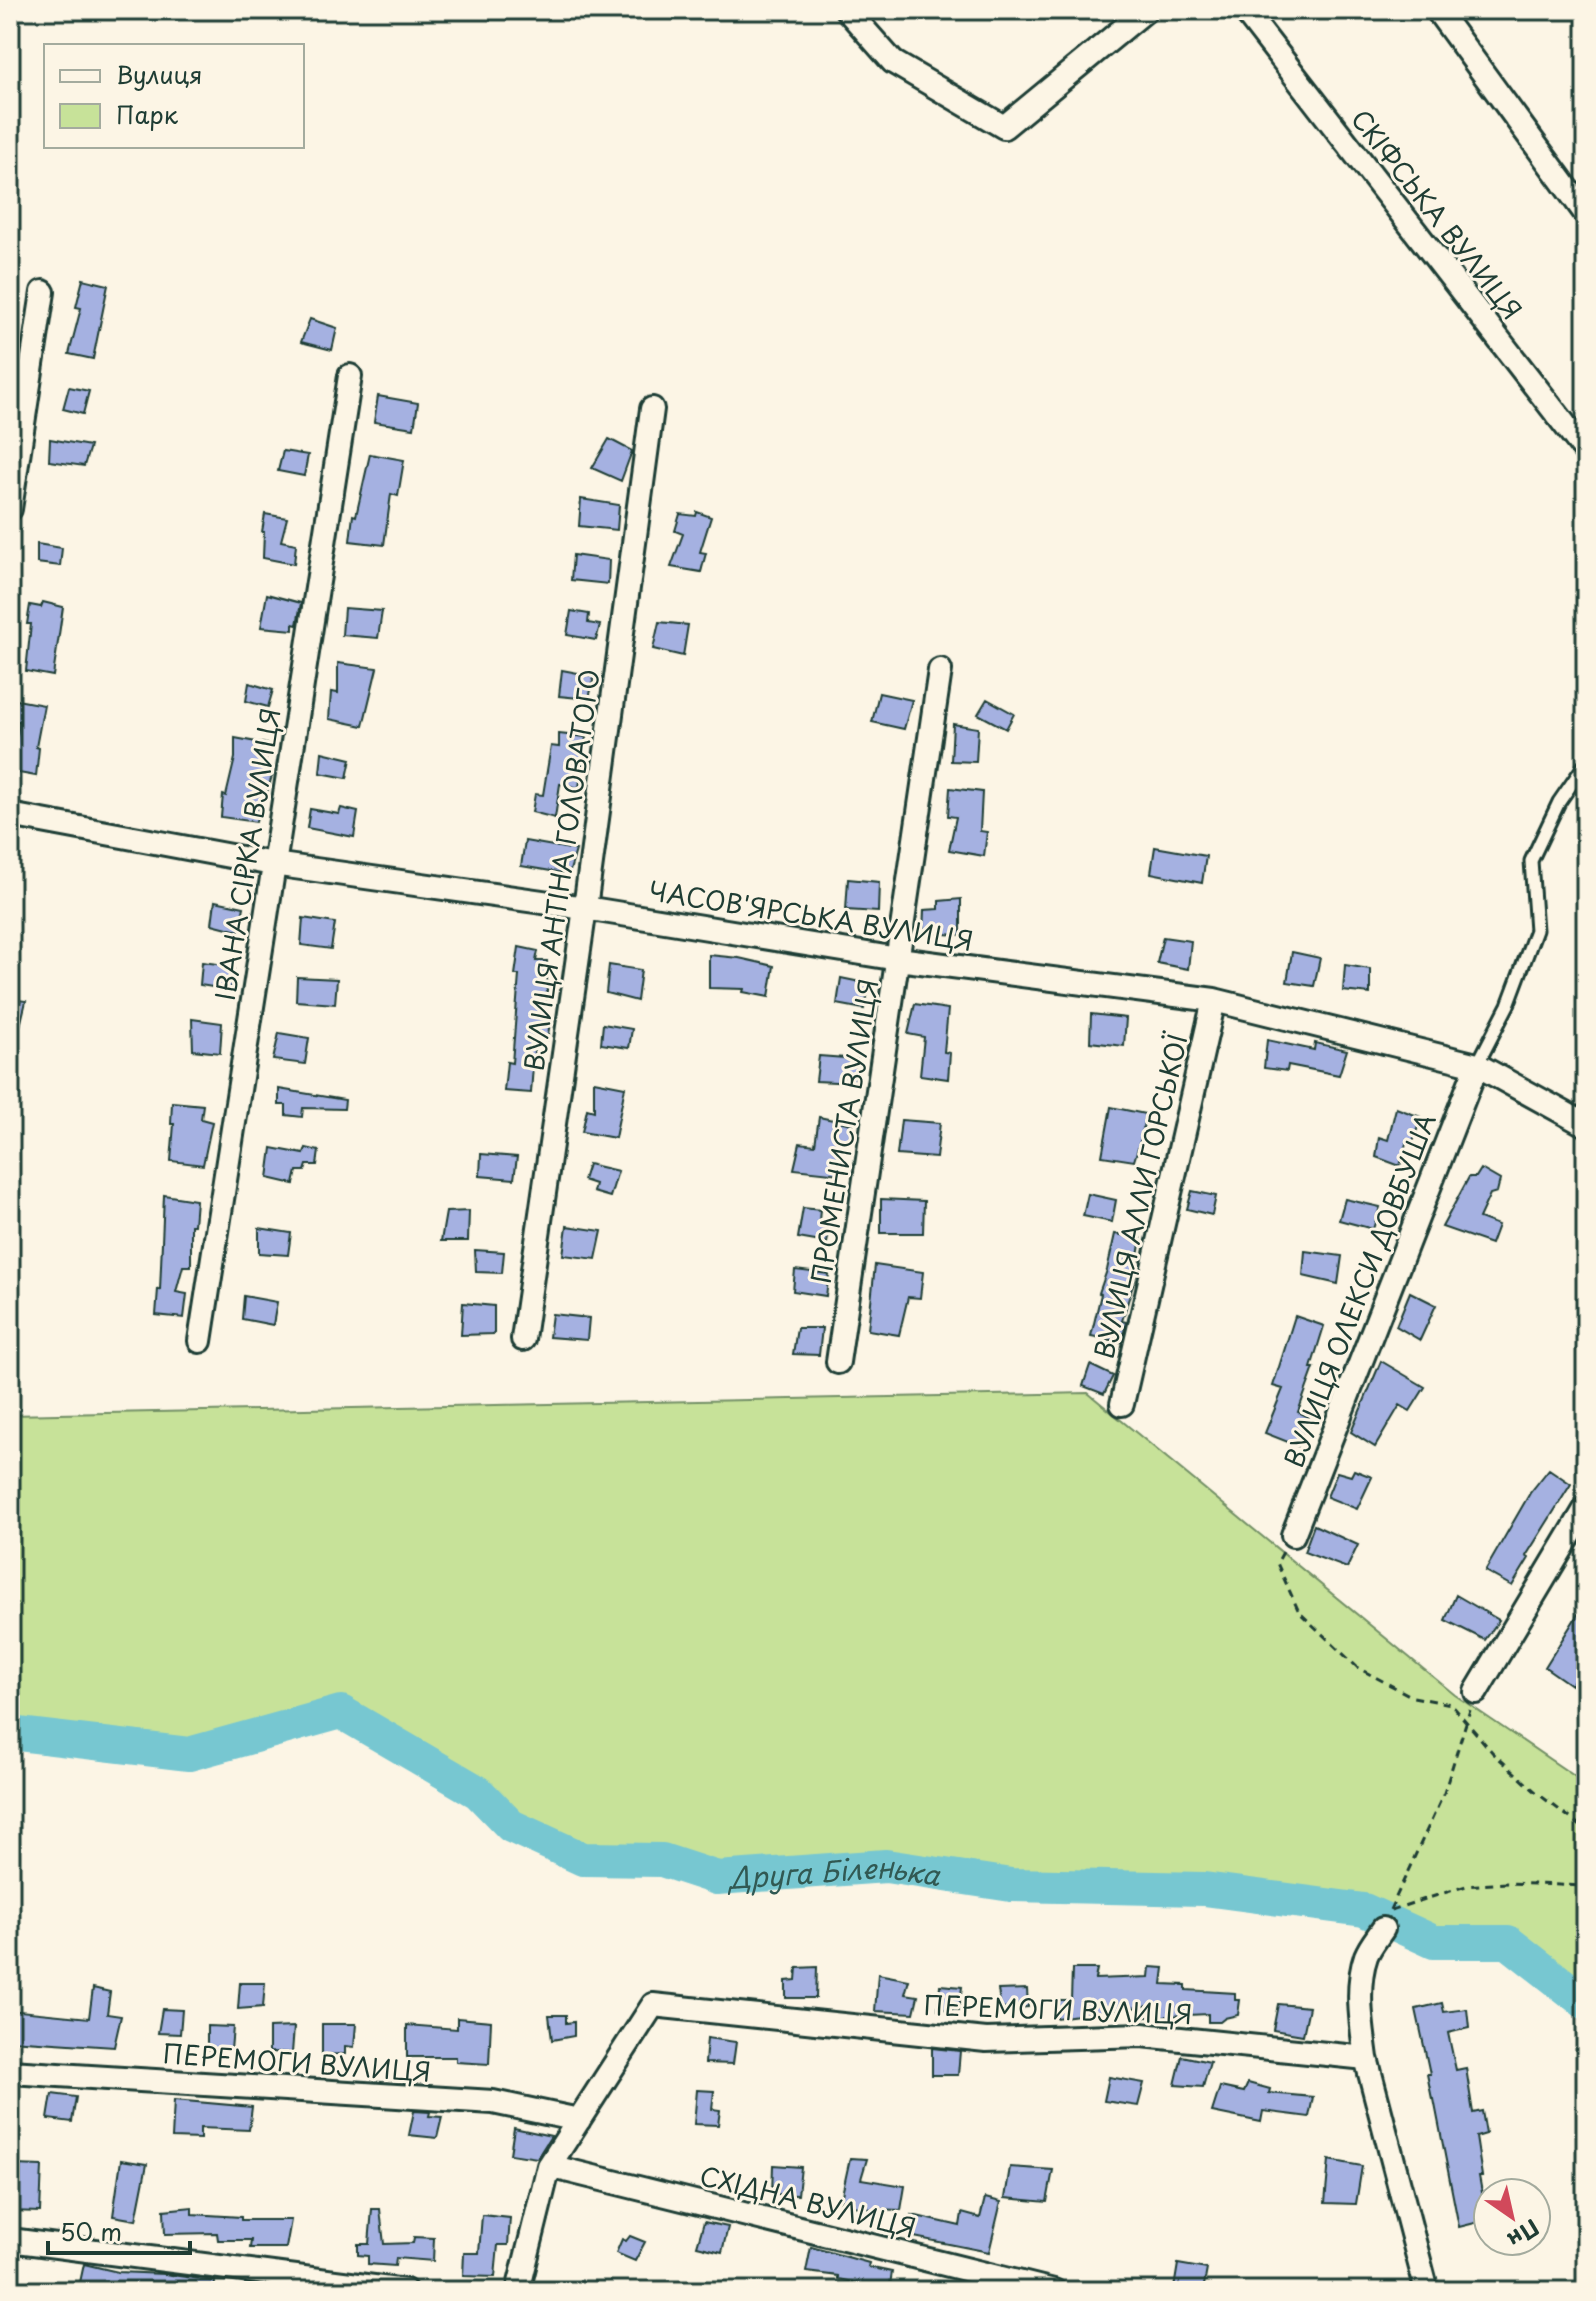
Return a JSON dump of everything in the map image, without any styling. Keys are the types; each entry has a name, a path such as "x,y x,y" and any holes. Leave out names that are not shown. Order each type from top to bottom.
{"street":[{"path":"847,10 893,62 1004,127 1146,10"},
{"name":"СКІФСЬКА ВУЛИЦЯ","path":"1244,10 1586,452"},
{"path":"1437,10 1586,214"},
{"path":"10,509 43,292"},
{"name":"ІВАНА СІРКА ВУЛИЦЯ","path":"200,1341 350,376"},
{"name":"ВУЛИЦЯ АНТІНА ГОЛОВАТОГО","path":"523,1339 652,409"},
{"name":"ПРОМЕНИСТА ВУЛИЦЯ","path":"838,1362 940,670"},
{"name":"ЧАСОВ'ЯРСЬКА ВУЛИЦЯ","path":"10,815 273,864 585,908 898,959 1214,1000 1477,1065 1586,1125"},
{"name":"ВУЛИЦЯ АЛЛИ ГОРСЬКОЇ","path":"1122,1404 1214,1000"},
{"name":"ВУЛИЦЯ ОЛЕКСИ ДОВБУША","path":"1293,1535 1477,1065"},
{"path":"1476,1692 1586,1508"},
{"path":"1383,1929 1365,1959 1361,1987 1362,2027 1366,2058 1427,2291"},
{"name":"ПЕРЕМОГИ ВУЛИЦЯ","path":"10,2072 493,2102 579,2120 653,2005 986,2040 1142,2035 1366,2058"},
{"path":"518,2291 549,2166 579,2120"},
{"name":"СХІДНА ВУЛИЦЯ","path":"549,2166 1054,2291"},
{"path":"10,2240 405,2291"}],"lane":[{"path":"1477,1065 1508,1005 1536,930 1531,861 1559,802 1586,763"}],"path":[{"path":"1293,1535 1277,1563 1299,1612 1358,1668 1413,1697 1451,1704 1493,1753 1537,1793 1586,1830"},
{"path":"1476,1692 1444,1793 1391,1910 1466,1886 1507,1883 1586,1886"}],"green space":[{"path":"1088,1393 1455,1695 1586,1784 1586,2003 1508,1942 1434,1942 1363,1910 1204,1889 1011,1885 886,1866 717,1878 662,1860 583,1859 511,1826 478,1792 341,1712 189,1754 10,1733 10,1415"}],"building":[{"path":"83,279 108,285 93,359 69,354 81,308 76,307"},
{"path":"310,319 337,328 332,350 301,342"},
{"path":"69,387 89,391 83,414 63,409"},
{"path":"378,396 418,403 414,428 374,422"},
{"path":"50,439 90,446 84,466 49,461"},
{"path":"609,439 632,451 621,481 592,468"},
{"path":"283,451 308,455 304,476 278,471"},
{"path":"370,454 404,460 398,496 391,494 384,545 350,541 353,515 356,516"},
{"path":"581,499 619,505 617,530 579,526"},
{"path":"697,512 711,517 700,552 706,553 701,572 671,567 683,534 675,531 680,514 696,516"},
{"path":"265,514 287,518 281,541 296,544 294,564 263,558"},
{"path":"37,544 62,548 60,566 37,563"},
{"path":"573,555 609,560 608,584 571,580"},
{"path":"267,594 301,603 297,625 293,624 293,630 261,627"},
{"path":"43,602 63,607 53,676 26,671 30,605 41,607"},
{"path":"344,608 382,611 378,638 342,635"},
{"path":"571,611 589,614 588,623 600,625 596,640 567,635"},
{"path":"659,622 688,625 683,656 653,649"},
{"path":"338,663 377,668 363,726 329,719 331,692 338,693"},
{"path":"562,670 594,676 589,699 559,696"},
{"path":"249,683 273,690 268,707 246,701"},
{"path":"879,693 912,700 904,729 872,722"},
{"path":"987,699 1014,714 1006,729 978,714"},
{"path":"17,700 44,705 36,747 39,748 36,776 13,772 19,721 15,721"},
{"path":"953,724 978,728 976,762 951,761"},
{"path":"559,734 586,737 579,788 560,784 555,818 532,812 535,794 543,795 551,746 559,747"},
{"path":"235,738 267,744 265,774 272,776 267,792 262,791 256,822 221,817 223,795 226,796 235,758"},
{"path":"322,752 351,759 347,778 320,773"},
{"path":"950,788 982,792 980,831 987,832 984,856 949,850 956,817 948,816"},
{"path":"341,808 358,812 354,837 307,828 310,809 339,814"},
{"path":"525,841 576,850 569,874 521,866"},
{"path":"1155,847 1206,856 1202,883 1151,873"},
{"path":"848,879 879,882 878,912 846,910"},
{"path":"961,899 961,935 923,933 924,910 939,909 939,901"},
{"path":"215,901 244,907 239,931 212,924"},
{"path":"303,918 335,923 331,949 301,945"},
{"path":"1163,937 1191,941 1188,969 1157,963"},
{"path":"519,947 538,951 536,961 547,961 543,1022 550,1023 547,1040 535,1039 531,1093 504,1091 507,1062 512,1063"},
{"path":"1292,952 1320,958 1314,986 1287,982"},
{"path":"709,955 774,966 769,997 743,992 744,989 709,988"},
{"path":"202,962 234,966 231,990 200,985"},
{"path":"609,965 641,970 637,1001 606,993"},
{"path":"1345,965 1370,969 1370,994 1343,991"},
{"path":"297,977 337,979 335,1004 296,1001"},
{"path":"841,978 870,984 864,1009 837,1004"},
{"path":"10,999 26,1001 16,1043 10,1042"},
{"path":"915,1004 948,1009 944,1052 950,1053 948,1079 920,1075 924,1037 908,1034"},
{"path":"1091,1014 1126,1018 1124,1046 1090,1042"},
{"path":"192,1019 222,1023 220,1053 193,1050"},
{"path":"603,1024 632,1029 629,1048 601,1044"},
{"path":"279,1033 309,1038 305,1064 273,1060"},
{"path":"1267,1040 1314,1050 1315,1043 1347,1050 1339,1075 1288,1065 1287,1071 1264,1068"},
{"path":"819,1056 858,1059 855,1083 816,1081"},
{"path":"594,1081 625,1087 615,1138 582,1132 587,1109 594,1111"},
{"path":"279,1089 345,1100 344,1109 303,1108 302,1117 286,1115 286,1105 279,1105"},
{"path":"172,1102 203,1105 201,1119 212,1122 203,1165 171,1161"},
{"path":"1111,1107 1145,1114 1134,1161 1102,1156"},
{"path":"1396,1108 1421,1117 1413,1142 1407,1140 1400,1166 1376,1157 1379,1137 1388,1140"},
{"path":"819,1117 852,1124 840,1174 794,1169 800,1143 815,1145"},
{"path":"901,1120 940,1123 936,1158 897,1155"},
{"path":"272,1148 304,1154 306,1148 319,1151 317,1165 307,1165 305,1171 297,1171 294,1184 268,1178"},
{"path":"481,1154 517,1157 514,1179 480,1176"},
{"path":"588,1164 618,1171 610,1197 593,1192 595,1184 583,1180"},
{"path":"1481,1169 1500,1180 1497,1192 1490,1194 1479,1218 1498,1225 1491,1244 1442,1227 1469,1177 1476,1177"},
{"path":"1192,1191 1216,1196 1212,1215 1187,1209"},
{"path":"1088,1194 1116,1200 1112,1222 1083,1216"},
{"path":"164,1195 196,1200 194,1225 191,1225 191,1266 183,1266 176,1292 187,1294 184,1318 156,1315"},
{"path":"881,1199 924,1201 923,1233 881,1233"},
{"path":"1345,1199 1380,1207 1373,1229 1339,1220"},
{"path":"803,1208 820,1210 819,1221 831,1223 827,1243 798,1238"},
{"path":"469,1211 468,1241 441,1241 446,1212"},
{"path":"567,1226 602,1231 596,1259 563,1255"},
{"path":"259,1228 291,1233 288,1255 259,1253"},
{"path":"1115,1234 1141,1238 1134,1281 1122,1321 1126,1322 1122,1342 1091,1336"},
{"path":"475,1250 504,1252 502,1273 476,1272"},
{"path":"1305,1251 1342,1256 1338,1284 1303,1276"},
{"path":"875,1265 923,1272 920,1298 908,1297 899,1335 868,1330"},
{"path":"795,1270 829,1274 826,1296 793,1291"},
{"path":"1410,1292 1436,1305 1420,1340 1396,1326"},
{"path":"244,1296 277,1302 273,1325 242,1319"},
{"path":"463,1303 494,1306 494,1334 461,1335"},
{"path":"552,1314 589,1318 587,1340 549,1337"},
{"path":"1295,1316 1324,1326 1311,1368 1314,1368 1298,1412 1309,1417 1298,1446 1265,1433 1283,1389 1273,1386"},
{"path":"797,1328 822,1328 819,1355 793,1354"},
{"path":"1381,1361 1425,1387 1410,1411 1400,1405 1375,1447 1351,1432"},
{"path":"1090,1365 1113,1376 1104,1394 1083,1386"},
{"path":"1549,1469 1571,1484 1526,1556 1529,1558 1512,1586 1485,1571 1530,1493"},
{"path":"1354,1470 1372,1477 1357,1509 1327,1497 1337,1472 1351,1476"},
{"path":"1314,1525 1358,1545 1347,1568 1304,1552"},
{"path":"1456,1595 1499,1620 1485,1640 1445,1620"},
{"path":"1586,1601 1586,1659 1571,1685 1545,1667"},
{"path":"817,1967 816,1998 786,1998 786,1981 796,1980 797,1968"},
{"path":"1150,1967 1164,1968 1162,1984 1186,1985 1186,1990 1235,1993 1235,2000 1240,2000 1238,2015 1220,2022 1208,2022 1208,2014 1146,2017 1147,2006 1056,2018 1053,2000 1071,2000 1072,1969 1097,1969 1095,1979 1149,1977"},
{"path":"878,1974 909,1980 905,1994 918,1996 914,2013 875,2011"},
{"path":"240,1983 265,1983 263,2007 238,2009"},
{"path":"940,1985 962,1987 959,2010 938,2009"},
{"path":"93,1988 110,1992 107,2014 121,2016 114,2047 10,2040 10,2010 89,2018"},
{"path":"1027,1989 1028,2007 1001,2009 998,1990"},
{"path":"1442,2003 1444,2012 1467,2009 1469,2028 1448,2033 1456,2070 1466,2068 1473,2113 1482,2111 1486,2134 1476,2137 1482,2176 1472,2177 1472,2224 1459,2227 1427,2074 1430,2074 1416,2009"},
{"path":"1278,2004 1309,2007 1303,2035 1273,2030"},
{"path":"162,2009 182,2010 180,2034 158,2033"},
{"path":"549,2015 566,2015 566,2023 574,2022 574,2036 552,2040"},
{"path":"457,2018 491,2021 489,2064 456,2062 456,2057 407,2057 407,2025 457,2029"},
{"path":"322,2024 356,2024 354,2047 345,2046 345,2054 322,2055"},
{"path":"207,2026 233,2027 231,2050 207,2049"},
{"path":"294,2027 292,2053 269,2052 269,2028"},
{"path":"707,2038 736,2042 733,2064 705,2063"},
{"path":"932,2048 960,2051 958,2075 932,2075"},
{"path":"1182,2056 1210,2062 1203,2087 1175,2085"},
{"path":"1109,2077 1144,2083 1138,2106 1104,2101"},
{"path":"1248,2083 1270,2089 1269,2093 1313,2097 1309,2117 1263,2111 1261,2122 1212,2112 1220,2087 1244,2092"},
{"path":"697,2090 714,2091 712,2109 720,2110 718,2125 694,2124"},
{"path":"52,2094 76,2097 72,2122 48,2119"},
{"path":"174,2100 252,2107 249,2130 200,2128 200,2139 172,2138"},
{"path":"414,2111 442,2117 437,2138 409,2135"},
{"path":"514,2128 551,2136 537,2158 510,2154"},
{"path":"850,2158 867,2159 861,2179 905,2186 901,2210 840,2204"},
{"path":"121,2160 147,2164 136,2220 113,2216"},
{"path":"1329,2160 1362,2166 1356,2204 1325,2203"},
{"path":"15,2165 42,2166 40,2212 10,2211"},
{"path":"773,2165 801,2167 798,2195 772,2194"},
{"path":"1010,2167 1053,2170 1047,2202 1005,2198"},
{"path":"985,2198 1001,2202 989,2252 909,2236 912,2215 960,2226 962,2213 980,2218"},
{"path":"192,2207 192,2214 241,2217 241,2220 291,2220 286,2248 250,2248 251,2240 218,2240 217,2233 165,2234 164,2210"},
{"path":"372,2209 380,2209 384,2244 413,2243 414,2237 434,2238 433,2261 396,2258 395,2266 368,2264 368,2256 358,2255 358,2244 369,2244"},
{"path":"482,2215 510,2218 508,2245 498,2245 495,2277 463,2276 464,2253 479,2253"},
{"path":"704,2222 728,2227 722,2252 697,2246"},
{"path":"630,2236 645,2242 635,2261 616,2253 622,2239 626,2241"},
{"path":"811,2247 892,2272 889,2291 872,2291 873,2286 838,2279 838,2276 806,2272"},
{"path":"84,2264 118,2272 215,2281 214,2291 100,2291 79,2287"},
{"path":"1178,2264 1207,2269 1203,2291 1174,2288"}],"waterway":[{"name":"Друга Біленька","path":"10,1733 189,1754 341,1712 478,1792 511,1826 583,1859 662,1860 717,1878 886,1866 1011,1885 1204,1889 1364,1910 1434,1942 1508,1942 1586,2003"}]}
